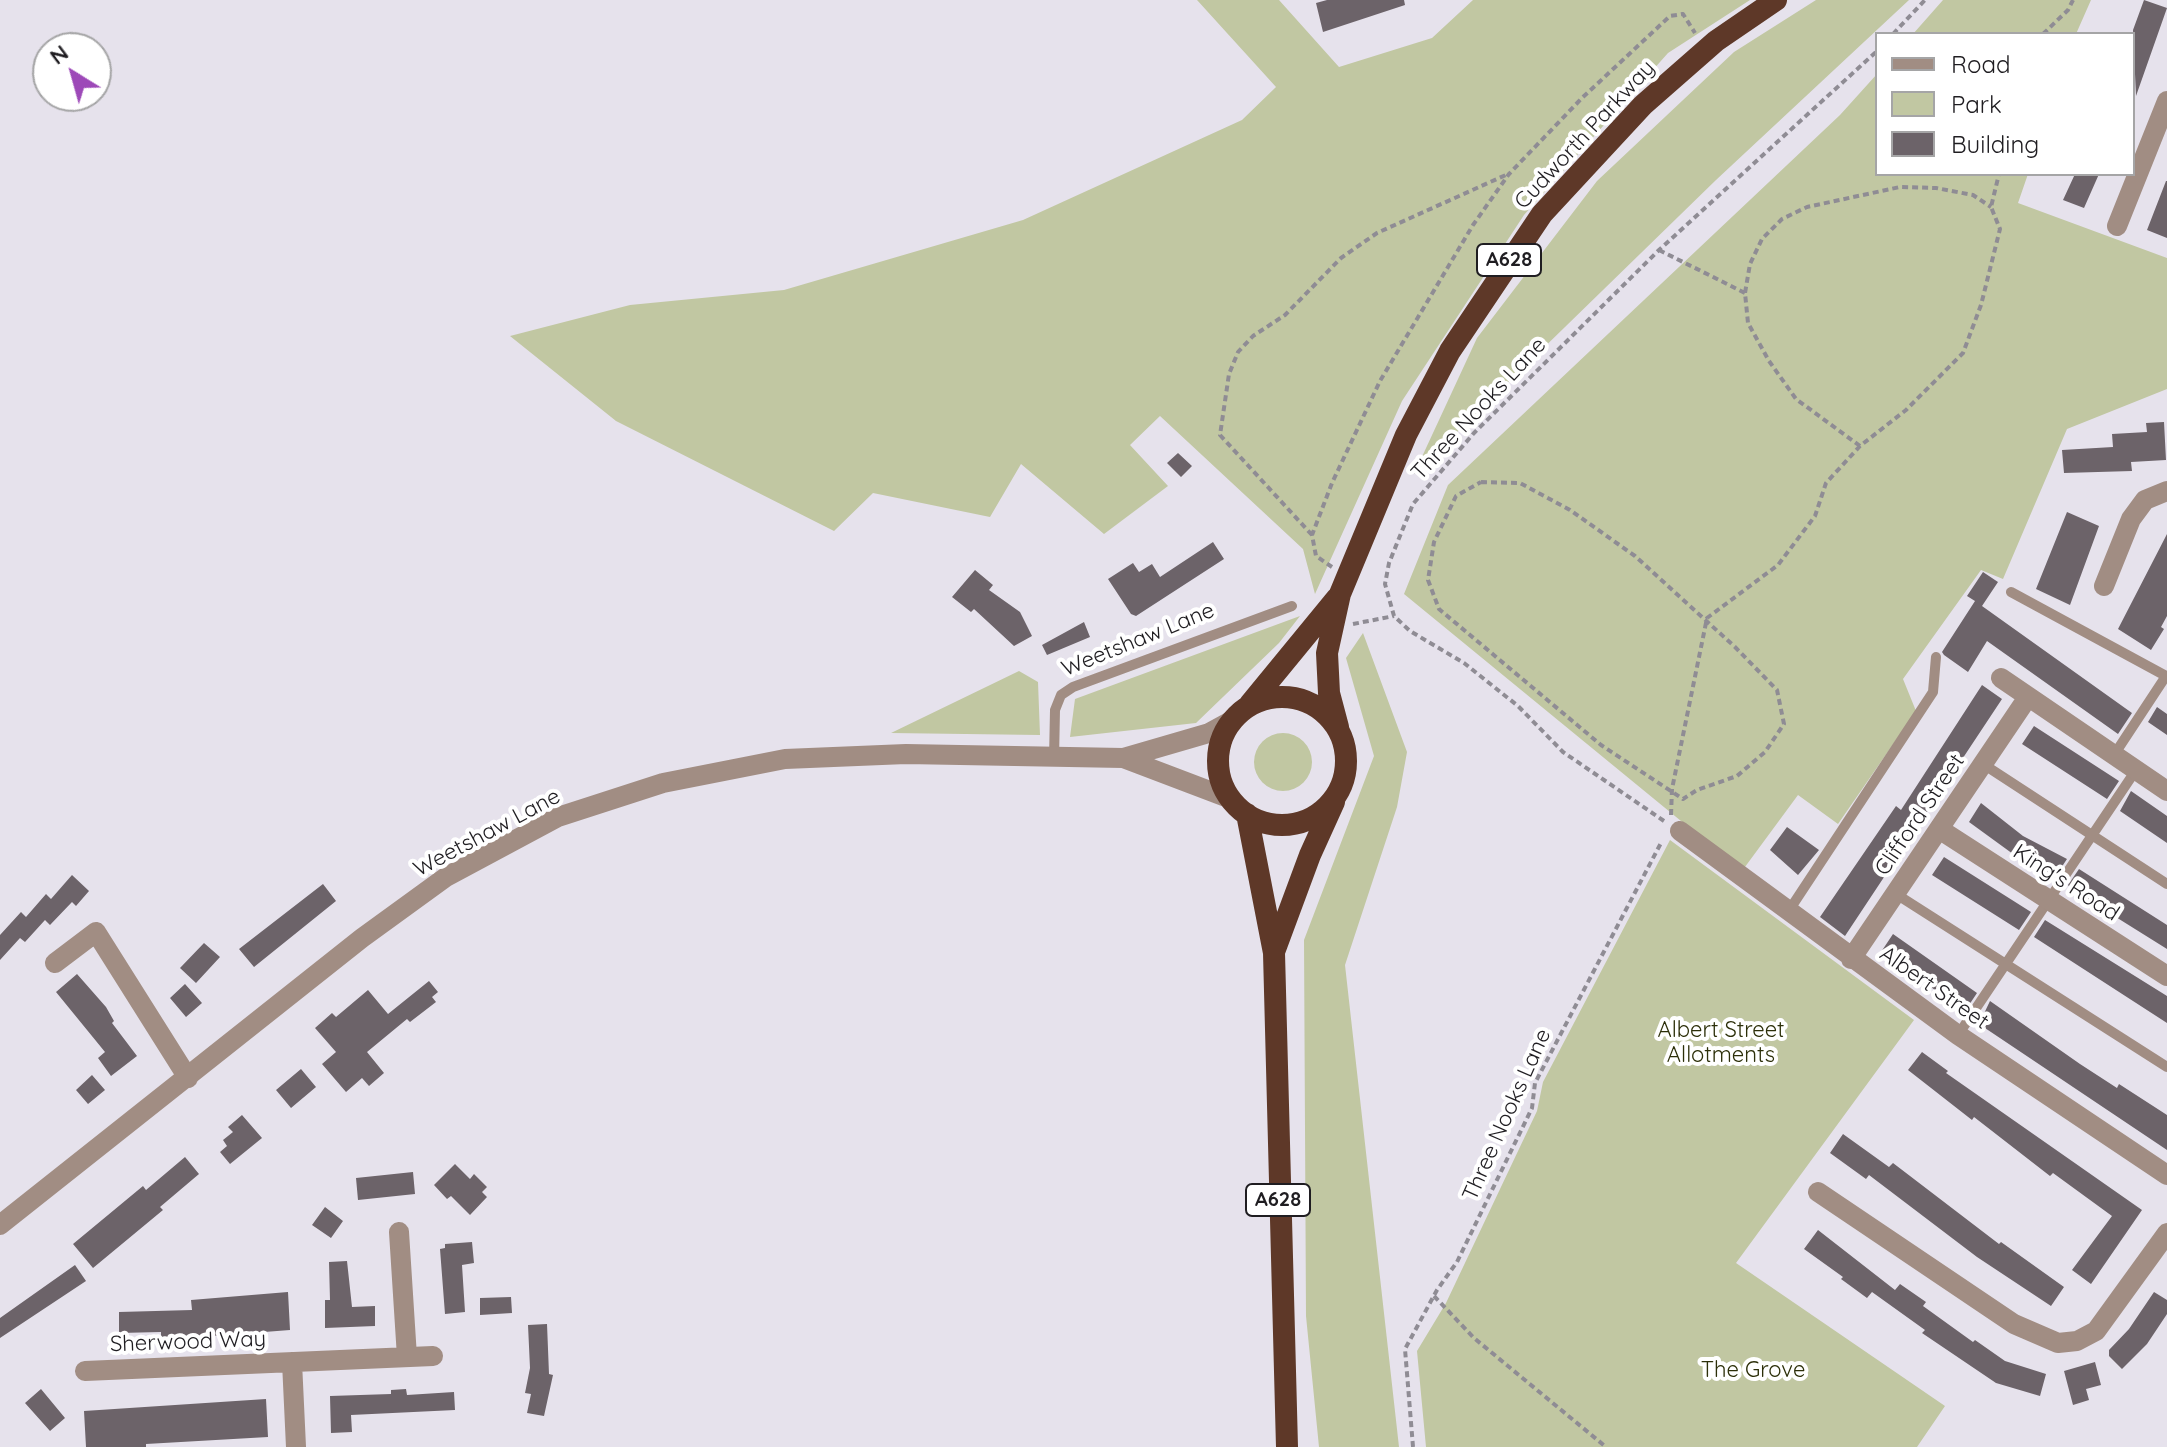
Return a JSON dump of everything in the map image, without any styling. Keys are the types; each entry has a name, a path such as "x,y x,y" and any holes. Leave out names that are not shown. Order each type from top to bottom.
{"highway":[{"name":"Cudworth Parkway","path":"1274,953 1310,855 1347,769 1346,747 1329,693 1327,653 1344,586 1406,435 1450,351 1490,287 1542,214 1643,105 1707,49 1776,0"},
{"name":"Cudworth Parkway","path":"1287,1447 1274,953 1239,807 1221,781 1218,760 1221,740 1231,721 1249,706 1344,586"},
{"name":"Cudworth Parkway","path":"1249,706 1267,698 1298,699 1325,712 1338,727"},
{"path":"1239,807 1266,823 1288,825 1309,820 1327,807 1340,789"}],"street":[{"path":"2117,226 2167,101"},
{"path":"2104,586 2131,519 2145,500 2167,491"},
{"path":"2001,678 2167,791"},
{"name":"Clifford Street","path":"1851,959 2028,697"},
{"name":"Weetshaw Lane","path":"0,1225 362,938 446,877 558,817 663,783 785,759 906,754 1123,758 1209,733 1231,721"},
{"name":"Weetshaw Lane","path":"1123,758 1239,807"},
{"name":"Albert Street","path":"1675,828 1958,1035 2167,1175"},
{"name":"King's Road","path":"1939,829 2167,976"},
{"path":"55,963 96,932 188,1078"},
{"path":"1818,1192 2014,1324 2058,1343 2077,1341 2096,1331 2167,1233"},
{"path":"399,1232 407,1357"},
{"name":"Sherwood Way","path":"85,1371 433,1356"},
{"name":"Sherwood Way","path":"292,1362 296,1447"}],"lane":[{"path":"2011,592 2166,676 2114,755"},
{"name":"Weetshaw Lane","path":"1054,759 1055,710 1061,695 1073,687 1292,606"},
{"path":"1788,912 1933,692 1936,657"},
{"path":"1983,764 2167,884"},
{"path":"1958,1035 2136,770"},
{"path":"1896,894 2167,1067"}],"path":[{"path":"1895,32 1925,0"},
{"path":"2045,32 2068,10 2073,0"},
{"path":"1344,586 1316,556 1312,535 1332,483 1380,381 1425,300 1509,174 1582,98 1670,16 1683,14 1707,49"},
{"name":"Three Nooks Lane","path":"1394,616 1385,584 1389,563 1413,504 1432,478 1659,250 1875,53"},
{"path":"1312,535 1220,435 1226,387 1238,352 1253,336 1285,315 1341,258 1377,233 1509,174"},
{"path":"1991,207 1999,176"},
{"path":"1675,828 1672,789 1707,621 1778,565 1815,516 1826,483 1860,446 1906,410 1963,353 1981,305 2000,229 1991,207 1973,195 1936,188 1900,187 1807,207 1782,219 1762,239 1750,264 1745,293 1748,323 1769,361 1796,399 1860,446"},
{"path":"1659,250 1745,293"},
{"path":"1481,482 1520,483 1570,510 1635,556 1777,690 1784,724 1765,752 1737,776 1697,790 1683,799 1672,789 1601,745 1439,609 1428,580 1434,542 1456,496 1481,482"},
{"path":"1335,622 1358,625 1394,616 1410,631 1486,680 1518,706 1563,752 1675,828"},
{"name":"Three Nooks Lane","path":"1413,1447 1405,1349 1437,1290 1457,1262 1532,1108 1535,1083 1675,828"},
{"path":"1434,1296 1474,1338 1606,1447"}],"green space":[{"path":"1197,0 1279,0 1339,67 1432,38 1473,0 1750,0 1668,53 1524,215 1402,401 1315,594 1303,549 1160,416 1130,445 1168,486 1104,534 1021,464 990,517 873,493 834,531 616,421 510,336 630,305 784,290 1023,220 1242,120 1276,87"},
{"path":"1816,0 1909,0 1716,180 1414,474 1477,338 1597,181 1734,52"},
{"path":"1943,0 2091,0 2077,32 1915,32"},
{"path":"1875,76 1875,176 2027,176 2018,203 2167,258 2167,389 2067,429 2003,579 1981,570 1903,679 1916,711 1838,824 1798,795 1742,871 1404,594 1448,485 1840,115"},
{"path":"1300,616 1279,643 1196,723 1070,737 1075,699"},
{"path":"1363,633 1407,752 1397,807 1345,965 1399,1447 1319,1447 1306,1316 1304,940 1374,756 1346,658"},
{"path":"1019,671 1038,682 1040,735 891,733"},
{"path":"1283,733 1304,741 1312,762 1304,783 1283,791 1262,783 1254,762 1262,741"},
{"path":"1670,840 1914,1020 1736,1263 1945,1406 1917,1447 1426,1447 1417,1351 1446,1303 1537,1111 1543,1082"}],"building":[{"path":"1327,0 1404,0 1405,5 1323,32 1316,3"},
{"path":"2144,0 2167,8 2136,96 2135,32 2133,30"},
{"path":"2074,176 2098,176 2084,208 2063,200"},
{"path":"2167,181 2167,238 2147,230"},
{"path":"2164,422 2166,460 2131,462 2132,471 2064,473 2062,450 2113,447 2112,434 2147,432 2146,423"},
{"path":"1178,453 1192,466 1181,477 1167,463"},
{"path":"2067,512 2099,526 2070,605 2036,589"},
{"path":"2167,534 2167,616 2161,627 2164,629 2151,650 2118,629"},
{"path":"1213,542 1224,559 1136,616 1131,614 1108,579 1133,563 1139,572 1152,564 1160,577"},
{"path":"975,570 993,585 989,590 1020,612 1032,636 1014,646 974,609 971,612 952,597"},
{"path":"1983,572 1998,582 1982,606 2132,713 2118,734 1987,641 1968,672 1944,655 1942,652 1975,601 1967,596"},
{"path":"1084,622 1090,637 1047,655 1042,645"},
{"path":"1982,685 2002,699 1845,936 1820,917 1896,806 1901,810"},
{"path":"2157,707 2167,714 2167,735 2148,722"},
{"path":"2034,726 2119,781 2107,799 2022,744"},
{"path":"2131,791 2167,816 2167,843 2120,811"},
{"path":"1981,803 2023,836 2067,859 2055,877 2026,859 2024,862 1969,822"},
{"path":"1787,827 1819,850 1798,875 1770,850"},
{"path":"1944,857 2031,912 2019,930 1932,875"},
{"path":"2079,869 2167,925 2167,949 2071,889 2068,885"},
{"path":"72,875 89,891 76,906 72,902 50,925 45,920 25,942 20,938 0,960 0,935 21,912 26,917 46,894 51,899"},
{"path":"323,884 336,901 254,967 239,949"},
{"path":"2045,920 2167,996 2167,1023 2034,937"},
{"path":"1893,934 1977,993 1965,1011 1881,952"},
{"path":"204,943 220,957 196,983 180,968"},
{"path":"77,974 106,1007 114,1021 112,1023 137,1056 111,1076 98,1058 105,1052 56,992"},
{"path":"429,981 438,992 432,997 436,1002 410,1022 407,1019 367,1052 384,1073 369,1086 362,1078 346,1092 322,1064 336,1052 315,1028 332,1013 336,1017 368,990 388,1014"},
{"path":"185,984 202,1003 186,1017 170,998"},
{"path":"1990,1001 2117,1088 2119,1084 2167,1115 2167,1150 1979,1024"},
{"path":"1922,1052 1948,1071 1946,1073 2142,1210 2091,1284 2072,1270 2112,1216 2053,1173 2050,1176 1908,1070"},
{"path":"301,1069 316,1087 291,1108 276,1090"},
{"path":"92,1075 105,1090 88,1104 76,1090"},
{"path":"242,1115 262,1138 230,1164 220,1152 227,1146 223,1140 233,1132 228,1127"},
{"path":"1843,1134 1889,1167 1893,1163 1999,1244 2001,1242 2064,1287 2051,1306 1977,1257 1869,1175 1866,1179 1830,1153"},
{"path":"185,1157 199,1174 160,1207 163,1210 93,1268 73,1244 143,1186 146,1190"},
{"path":"455,1164 470,1179 474,1174 487,1187 482,1192 487,1197 470,1215 451,1196 447,1199 434,1185"},
{"path":"413,1172 415,1194 358,1200 356,1178"},
{"path":"325,1207 343,1221 331,1238 312,1225"},
{"path":"1818,1230 1895,1290 1900,1284 1926,1302 1923,1306 1973,1342 1975,1340 2005,1361 2046,1374 2040,1396 1996,1383 1922,1333 1925,1330 1872,1292 1867,1298 1841,1279 1843,1277 1804,1249"},
{"path":"472,1242 474,1263 462,1265 465,1312 445,1314 440,1249 445,1248 445,1244"},
{"path":"347,1261 352,1307 375,1306 375,1326 325,1328 325,1300 330,1300 329,1262"},
{"path":"75,1265 86,1281 0,1338 0,1318"},
{"path":"288,1292 290,1330 161,1340 161,1332 119,1333 119,1312 192,1310 191,1300"},
{"path":"2154,1292 2167,1300 2167,1314 2147,1344 2122,1369 2109,1356 2109,1350 2129,1329"},
{"path":"511,1297 512,1313 480,1315 480,1298"},
{"path":"547,1324 549,1374 553,1375 544,1416 527,1413 531,1394 525,1393 530,1368 528,1325"},
{"path":"2095,1362 2101,1385 2086,1389 2089,1400 2073,1405 2064,1371"},
{"path":"41,1389 65,1418 50,1431 25,1403"},
{"path":"406,1389 407,1395 454,1392 455,1410 351,1415 352,1432 331,1433 330,1396 391,1394 391,1390"},
{"path":"266,1399 268,1437 146,1444 146,1447 86,1447 84,1411"}],"park label":[{"name":"Albert Street Allotments","path":"1721,1042"},
{"name":"The Grove","path":"1753,1370"}]}
